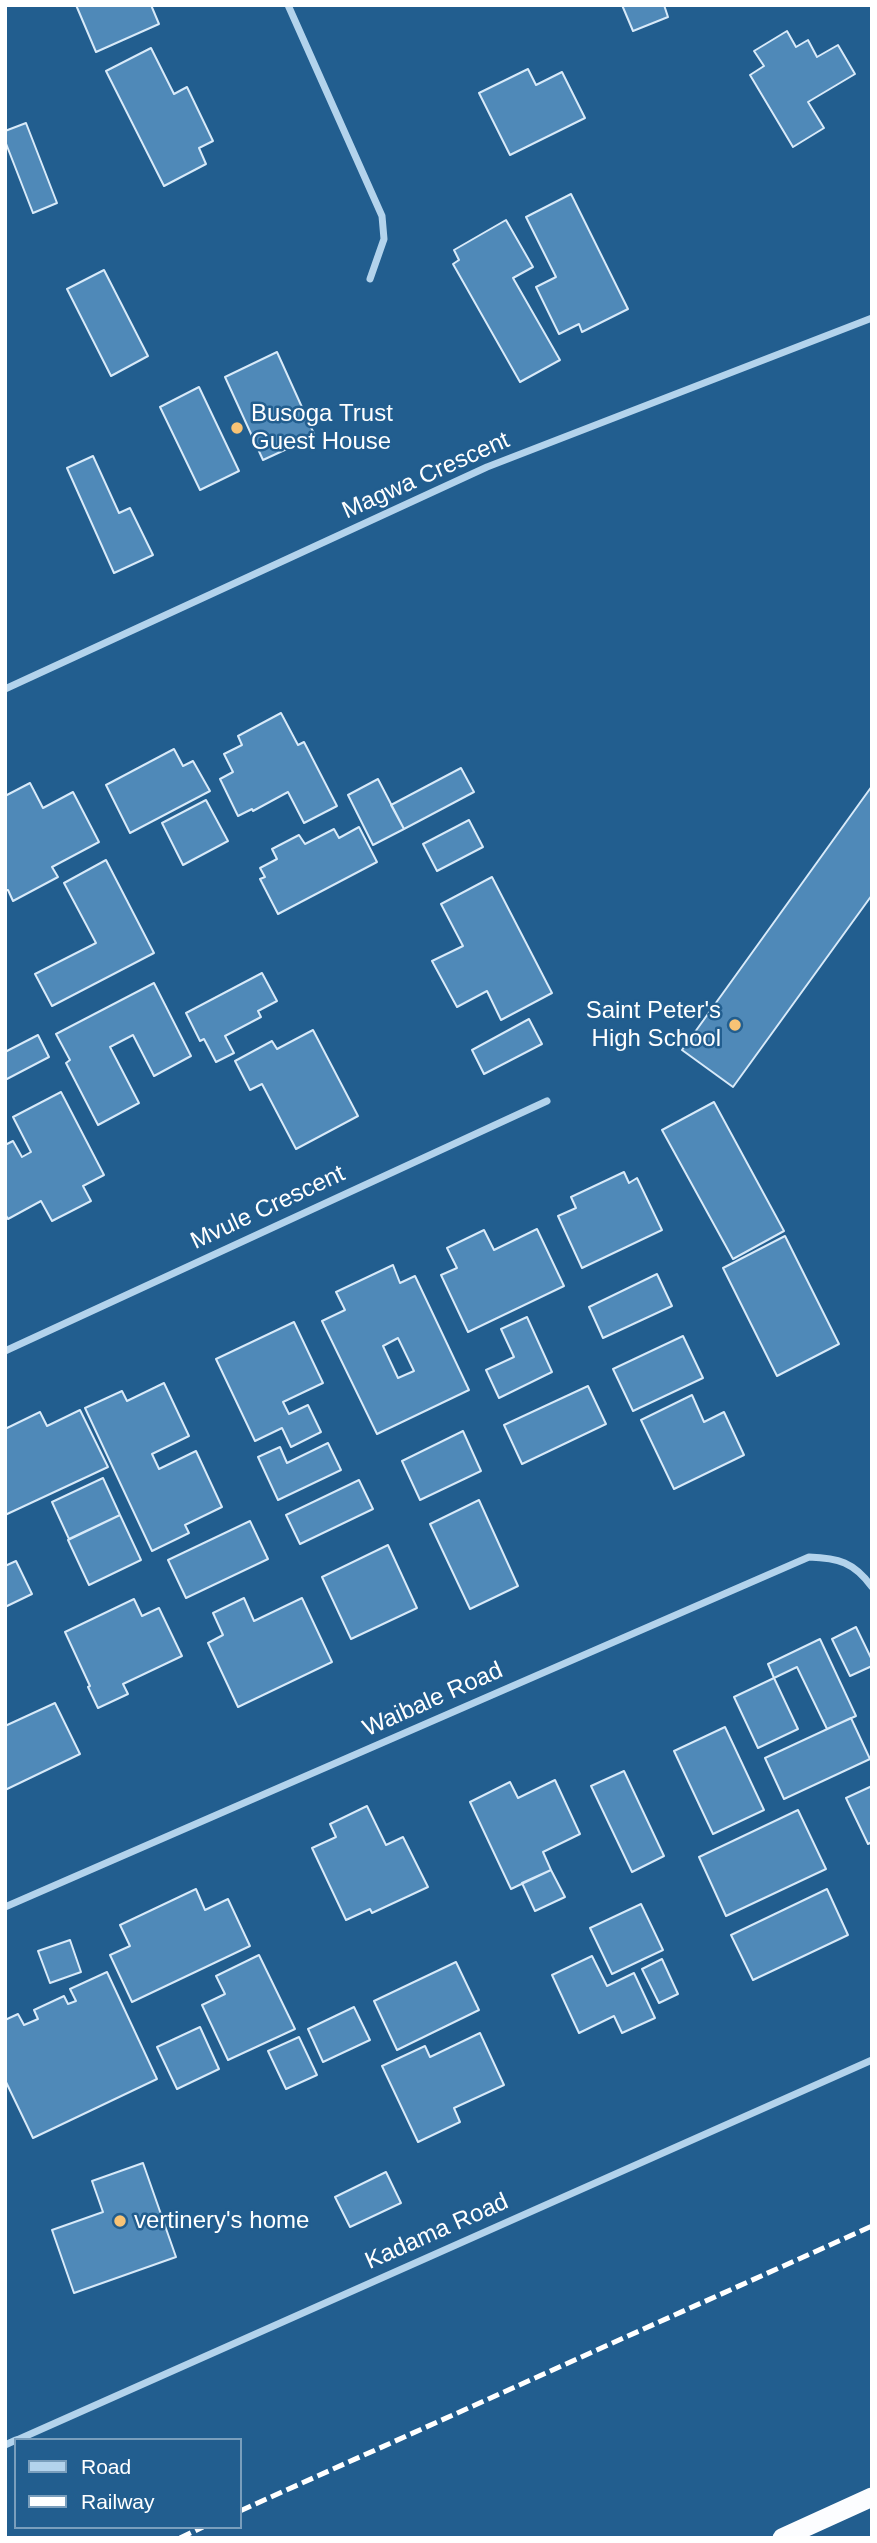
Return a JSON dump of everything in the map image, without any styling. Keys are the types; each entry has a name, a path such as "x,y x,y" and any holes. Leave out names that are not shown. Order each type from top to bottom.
{"highway":[{"path":"782,2538 872,2497"}],"street":[{"path":"288,5 382,216 384,239 370,279"},
{"name":"Magwa Crescent","path":"5,689 487,467 872,318"},
{"name":"Mvule Crescent","path":"5,1351 547,1101"},
{"name":"Waibale Road","path":"5,1907 809,1557 832,1557 848,1564 863,1574 872,1587"},
{"name":"Kadama Road","path":"21,2438 872,2060"}],"building":[{"path":"76,5 151,5 159,24 96,52"},
{"path":"622,5 664,5 668,17 633,31"},
{"path":"787,31 796,47 808,40 817,57 838,45 855,74 808,102 824,128 793,147 750,75 764,66 754,51"},
{"path":"151,48 174,94 187,87 213,141 199,148 206,164 164,186 106,71"},
{"path":"528,69 536,85 562,72 585,118 510,155 479,93"},
{"path":"26,123 57,203 33,213 5,141 5,131"},
{"path":"571,194 628,309 582,332 579,324 559,334 536,287 556,277 526,217"},
{"path":"506,220 533,267 513,278 560,360 520,382 453,264 459,260 454,250"},
{"path":"104,270 148,356 111,376 67,289"},
{"path":"277,352 315,436 263,460 225,377"},
{"path":"199,387 239,471 200,490 160,407"},
{"path":"93,456 119,513 130,508 153,555 114,573 67,468"},
{"path":"281,713 298,745 304,742 337,806 304,823 288,792 238,816 220,779 233,772 224,754 242,745 238,736"},
{"path":"174,749 183,766 193,761 210,791 130,833 106,785"},
{"path":"461,768 474,792 404,829 391,805"},
{"path":"378,779 404,829 373,845 348,795"},
{"path":"30,783 43,808 73,792 99,842 52,867 58,877 13,901 8,890 5,890 5,796"},
{"path":"872,786 872,895 733,1087 682,1050"},
{"path":"206,800 228,841 183,865 162,823"},
{"path":"469,820 483,847 437,871 423,844"},
{"path":"359,827 377,862 278,914 260,879 265,877 260,868 277,859 272,849 299,835 305,844 334,829 339,838"},
{"path":"106,860 154,953 52,1006 35,974 96,943 64,883"},
{"path":"492,877 552,993 501,1020 487,991 457,1007 432,961 463,946 441,904"},
{"path":"262,973 277,1001 258,1011 261,1017 225,1036 234,1053 216,1062 204,1039 200,1041 186,1013"},
{"path":"154,983 191,1056 154,1076 133,1035 110,1047 139,1103 98,1125 66,1063 70,1060 56,1034"},
{"path":"529,1019 542,1044 484,1074 472,1050"},
{"path":"313,1030 358,1116 296,1149 262,1084 250,1090 235,1061 272,1041 277,1049"},
{"path":"38,1035 49,1057 5,1080 5,1052"},
{"path":"61,1092 104,1175 83,1186 91,1201 52,1221 41,1201 8,1219 5,1214 5,1145 13,1141 22,1157 31,1152 13,1117"},
{"path":"714,1102 784,1231 733,1259 662,1130"},
{"path":"624,1172 629,1183 637,1178 662,1230 582,1268 558,1216 576,1208 571,1197"},
{"path":"537,1229 564,1286 468,1332 441,1275 457,1268 447,1248 484,1230 494,1250"},
{"path":"785,1236 839,1344 777,1376 723,1268"},
{"path":"393,1265 400,1283 415,1276 469,1390 377,1434 322,1321 345,1310 336,1292","holes":["398,1338 414,1371 398,1378 383,1346"]},
{"path":"657,1274 672,1306 603,1338 589,1307"},
{"path":"527,1317 552,1372 499,1398 486,1370 514,1357 501,1329"},
{"path":"294,1322 323,1383 283,1402 289,1414 308,1405 321,1432 291,1447 282,1428 255,1441 216,1359"},
{"path":"683,1336 703,1378 633,1411 613,1369"},
{"path":"164,1383 189,1436 152,1454 159,1469 196,1451 222,1507 185,1525 189,1533 152,1551 85,1408 122,1391 127,1401"},
{"path":"588,1386 606,1424 522,1464 504,1425"},
{"path":"692,1395 704,1422 724,1412 744,1455 674,1489 641,1420"},
{"path":"80,1410 108,1467 5,1515 5,1429 40,1412 47,1426"},
{"path":"463,1431 481,1471 420,1500 402,1461"},
{"path":"328,1443 341,1470 278,1500 258,1457 280,1447 287,1463"},
{"path":"103,1478 120,1515 69,1539 52,1502"},
{"path":"359,1480 373,1509 300,1544 286,1515"},
{"path":"479,1500 518,1586 470,1609 430,1524"},
{"path":"120,1515 141,1560 89,1585 68,1540"},
{"path":"250,1521 268,1559 186,1598 168,1560"},
{"path":"388,1545 417,1608 351,1639 322,1577"},
{"path":"16,1561 32,1594 5,1607 5,1566"},
{"path":"244,1598 254,1621 302,1598 332,1662 238,1707 208,1643 223,1635 213,1613"},
{"path":"134,1599 142,1616 159,1608 182,1656 123,1684 128,1694 98,1708 65,1632"},
{"path":"856,1627 872,1660 872,1666 850,1676 832,1639"},
{"path":"820,1639 856,1716 827,1729 797,1667 774,1678 768,1664"},
{"path":"774,1678 798,1729 758,1748 734,1697"},
{"path":"55,1703 80,1754 5,1790 5,1726"},
{"path":"851,1718 870,1759 784,1799 765,1758"},
{"path":"725,1727 764,1810 713,1834 674,1751"},
{"path":"624,1771 664,1856 632,1872 591,1786"},
{"path":"555,1780 580,1834 543,1852 551,1870 511,1889 470,1802 510,1782 518,1798"},
{"path":"872,1786 872,1842 868,1844 846,1798"},
{"path":"367,1806 386,1845 403,1837 428,1887 372,1913 370,1909 346,1920 312,1848 336,1837 330,1824"},
{"path":"798,1810 826,1869 726,1916 699,1857"},
{"path":"551,1870 565,1897 535,1911 522,1883"},
{"path":"196,1889 205,1910 228,1899 250,1946 132,2002 110,1955 130,1946 120,1925"},
{"path":"827,1889 848,1935 753,1980 731,1935"},
{"path":"641,1904 663,1950 612,1974 590,1928"},
{"path":"70,1940 81,1972 50,1983 38,1951"},
{"path":"259,1955 295,2029 228,2060 202,2005 225,1994 216,1976"},
{"path":"592,1956 607,1986 634,1973 655,2018 622,2033 614,2016 579,2033 552,1975"},
{"path":"662,1959 678,1994 659,2003 642,1969"},
{"path":"456,1962 479,2010 397,2050 374,2001"},
{"path":"107,1972 157,2079 33,2138 5,2080 5,2020 18,2014 24,2025 38,2019 34,2010 64,1996 68,2004 76,2001 70,1989"},
{"path":"354,2007 370,2040 323,2062 308,2029"},
{"path":"200,2027 219,2069 177,2089 157,2047"},
{"path":"480,2033 504,2085 454,2108 460,2122 418,2142 382,2066 425,2046 430,2057"},
{"path":"299,2037 317,2075 286,2089 268,2051"},
{"name":"vertinery's home","path":"143,2163 176,2257 74,2293 52,2230 103,2212 92,2181"},
{"path":"386,2172 401,2203 350,2227 335,2197"}],"railway":[{"path":"242,2510 872,2226"},
{"path":"180,2538 199,2529"}],"place":[{"name":"Busoga Trust Guest House","path":"237,428"},
{"name":"Saint Peter's High School","path":"735,1025"},
{"name":"vertinery's home","path":"120,2221"}]}
